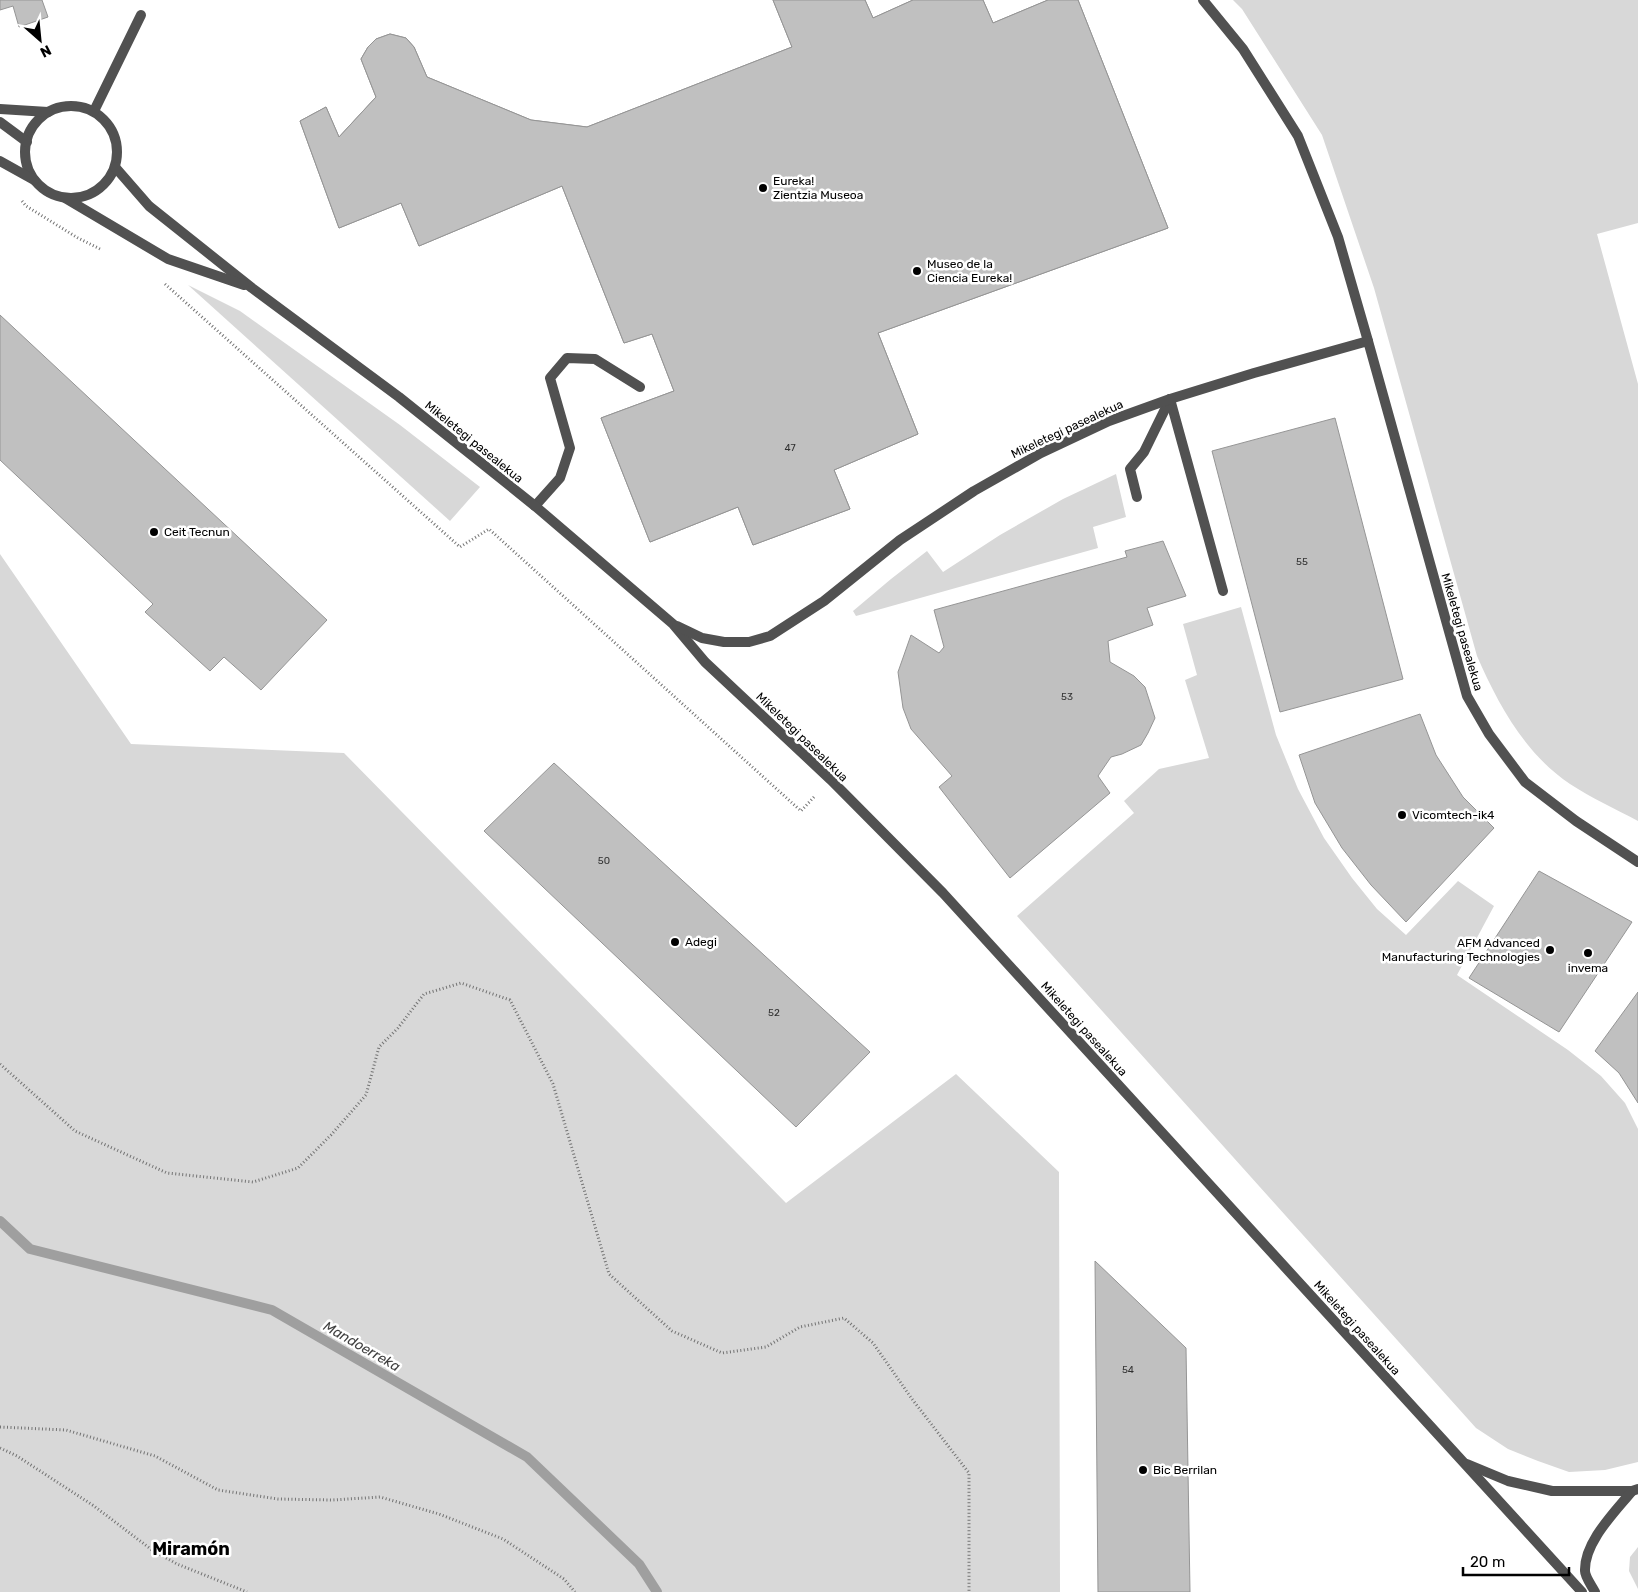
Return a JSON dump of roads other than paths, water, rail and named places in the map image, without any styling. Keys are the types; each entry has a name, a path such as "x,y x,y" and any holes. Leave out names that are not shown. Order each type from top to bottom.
{"street":[{"name":"Mikeletegi pasealekua","path":"1203,0 1243,49 1298,136 1338,237 1466,696 1488,734 1525,782 1576,821 1638,862"},
{"path":"94,111 142,15"},
{"path":"35,180 28,167 25,152 27,142 36,123 48,112 63,106 78,106 94,111 106,121 115,136 118,151 115,167 107,181 95,191 79,198 62,197"},
{"path":"0,109 48,112"},
{"path":"0,122 27,142"},
{"name":"Mikeletegi pasealekua","path":"0,161 35,180 47,191 62,197 168,259 252,288"},
{"name":"Mikeletegi pasealekua","path":"115,167 149,206 252,288 399,397 535,506 673,624 705,662 831,780 943,893 1582,1592"},
{"name":"Mikeletegi pasealekua","path":"673,624 702,638 724,642 749,642 770,636 824,600 900,540 974,491 1050,449 1109,421 1170,399 1368,341"},
{"path":"535,506 560,478 570,448 550,378 567,358 595,359 640,387"},
{"path":"1137,496 1130,469 1144,452 1170,399"},
{"path":"1170,399 1223,591"},
{"name":"Mikeletegi pasealekua","path":"1464,1463 1508,1481 1552,1491 1635,1490"},
{"path":"1595,1592 1585,1572 1588,1550 1605,1524 1635,1490"}],"waterway":[{"name":"Mandoerreka","path":"0,1221 30,1249 272,1310 527,1457 639,1564 657,1592"}],"place":[{"name":"Eureka! Zientzia Museoa","path":"763,188"},
{"name":"Museo de la Ciencia Eureka!","path":"917,271"},
{"name":"Ceit Tecnun","path":"154,532"},
{"name":"Vicomtech-ik4","path":"1402,815"},
{"name":"Adegi","path":"675,942"},
{"name":"AFM Advanced Manufacturing Technologies","path":"1550,950"},
{"name":"invema","path":"1588,953"},
{"name":"Bic Berrilan","path":"1143,1470"}],"district":[{"name":"Miramón","path":"191,1549"}]}
